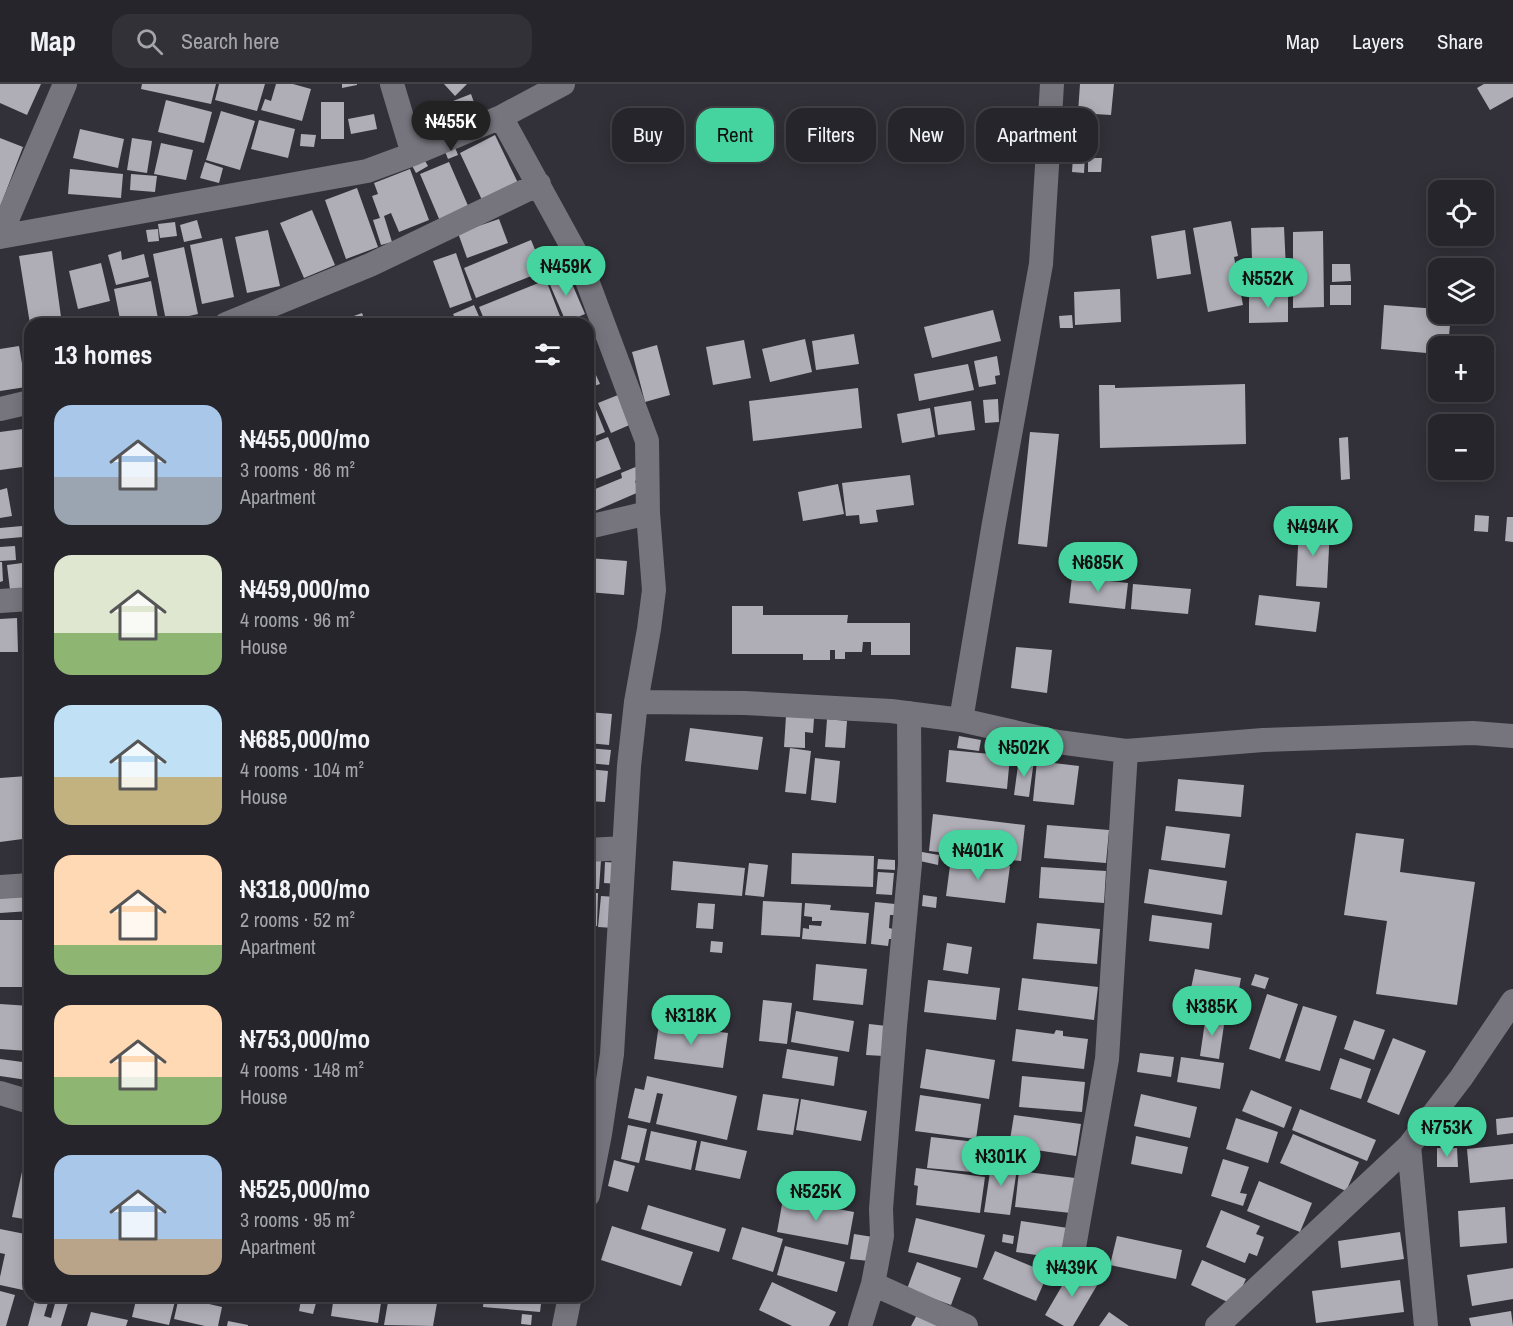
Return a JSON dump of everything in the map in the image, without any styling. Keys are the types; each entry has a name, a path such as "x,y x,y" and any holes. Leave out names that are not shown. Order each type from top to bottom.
{"street":[{"path":"0,236 65,84"},
{"path":"392,84 413,154"},
{"path":"0,236 367,171 501,117 563,84"},
{"path":"961,720 1041,264 1052,84"},
{"path":"501,117 579,260 647,441 648,513 654,590 636,702 629,766 612,1054 594,1164"},
{"path":"241,318 370,265 539,184"},
{"path":"0,409 24,403"},
{"path":"594,526 648,513"},
{"path":"0,601 24,599"},
{"path":"636,702 745,703 909,713 961,720 1058,742 1126,750 1263,740 1473,733 1513,736"},
{"path":"860,1326 873,1284 882,1236 880,1209 910,864 909,713"},
{"path":"1073,1253 1107,1059 1126,750"},
{"path":"594,850 624,848"},
{"path":"0,887 24,885"},
{"path":"1216,1326 1409,1146 1461,1078 1513,1001"},
{"path":"0,1093 24,1100"},
{"path":"1409,1146 1426,1326"},
{"path":"873,1284 966,1326"},
{"path":"564,1326 569,1302"}],"building":[{"path":"0,84 41,84 27,115 0,103"},
{"path":"142,84 216,84 211,104 141,89"},
{"path":"219,84 265,84 257,111 215,100"},
{"path":"276,84 293,84 311,89 302,121 261,110 265,99 271,101"},
{"path":"342,84 357,84 357,85 342,88"},
{"path":"444,84 467,84 455,96"},
{"path":"1080,84 1114,84 1111,115 1098,114 1098,108 1078,108"},
{"path":"1484,84 1513,84 1513,97 1490,110 1477,88"},
{"path":"471,94 476,108 458,114 453,101"},
{"path":"166,100 212,112 204,143 158,132"},
{"path":"321,102 344,102 344,139 321,139"},
{"path":"221,111 255,121 240,170 206,160"},
{"path":"374,114 377,129 351,134 348,119"},
{"path":"259,120 295,129 288,158 251,149"},
{"path":"80,129 124,139 118,168 73,158"},
{"path":"301,134 316,135 314,147 300,146"},
{"path":"495,135 518,183 482,200 460,153"},
{"path":"0,138 23,147 0,207"},
{"path":"132,138 152,141 147,173 127,170"},
{"path":"161,143 193,150 186,180 154,174"},
{"path":"454,145 458,155 448,159 444,149"},
{"path":"422,156 428,166 416,173 410,162"},
{"path":"1098,158 1102,158 1101,172 1088,172 1088,162 1098,162"},
{"path":"205,162 223,168 219,183 200,178"},
{"path":"449,162 469,208 440,221 420,174"},
{"path":"1073,162 1085,162 1084,173 1072,172"},
{"path":"70,169 123,174 121,198 68,194"},
{"path":"410,169 429,220 399,232 391,213 384,216 392,242 381,245 373,220 380,218 372,196 378,194 374,183"},
{"path":"131,174 157,176 155,192 130,190"},
{"path":"357,188 378,247 346,259 325,200"},
{"path":"312,210 335,265 304,278 280,223"},
{"path":"499,219 508,243 467,258 458,233"},
{"path":"197,220 202,238 184,242 180,225"},
{"path":"1231,221 1238,256 1234,257 1243,305 1208,312 1193,228"},
{"path":"175,222 177,236 160,238 158,224"},
{"path":"1284,227 1287,290 1253,291 1251,228"},
{"path":"158,229 159,241 148,242 146,230"},
{"path":"268,230 280,286 247,293 235,237"},
{"path":"1185,230 1191,274 1157,279 1151,236"},
{"path":"1323,231 1324,307 1293,308 1293,232"},
{"path":"222,238 234,297 202,304 190,245"},
{"path":"531,240 544,271 476,298 464,268"},
{"path":"184,247 198,314 165,318 153,254"},
{"path":"52,251 61,318 29,318 19,256"},
{"path":"121,251 122,260 144,254 149,277 116,285 108,255"},
{"path":"456,253 472,300 450,308 433,261"},
{"path":"101,263 110,301 78,309 69,271"},
{"path":"1332,264 1350,264 1351,281 1332,282"},
{"path":"567,272 585,314 576,318 564,318 548,280"},
{"path":"546,280 561,318 484,318 479,307"},
{"path":"151,281 158,318 120,318 114,289"},
{"path":"1330,285 1351,285 1351,305 1330,305"},
{"path":"1120,289 1121,322 1075,325 1074,292"},
{"path":"1288,295 1288,322 1249,323 1249,296"},
{"path":"474,305 480,318 455,318 453,314"},
{"path":"1384,305 1428,308 1428,324 1450,324 1449,336 1428,336 1428,353 1381,349"},
{"path":"993,310 1001,341 932,358 924,327"},
{"path":"362,313 364,318 348,318"},
{"path":"1072,315 1073,328 1060,328 1059,316"},
{"path":"854,334 859,364 816,370 812,341"},
{"path":"805,339 812,372 770,382 762,349"},
{"path":"744,340 751,378 713,385 706,347"},
{"path":"657,345 670,395 645,402 632,352"},
{"path":"19,346 24,387 0,391 0,349"},
{"path":"997,356 1000,375 995,376 996,384 979,387 974,361"},
{"path":"968,364 974,390 919,401 914,374"},
{"path":"596,375 600,384 594,386"},
{"path":"1245,384 1246,444 1100,448 1099,385 1115,385 1115,388"},
{"path":"858,388 862,428 753,441 749,401"},
{"path":"618,395 634,423 611,433 598,403"},
{"path":"998,399 999,422 985,423 983,400"},
{"path":"971,401 975,430 938,435 934,407"},
{"path":"594,404 605,432 594,437"},
{"path":"930,408 935,437 902,443 897,414"},
{"path":"24,429 24,467 0,470 0,432"},
{"path":"1030,432 1059,434 1047,547 1018,544"},
{"path":"608,437 621,469 594,480 594,443"},
{"path":"1348,437 1350,479 1341,480 1339,438"},
{"path":"638,466 643,478 635,481 639,492 595,511 594,490 622,478 621,473"},
{"path":"910,475 914,505 876,510 878,522 860,524 859,515 846,516 842,483"},
{"path":"838,484 844,514 803,521 798,492"},
{"path":"7,488 12,516 0,518 0,490"},
{"path":"1475,515 1489,516 1488,532 1474,531"},
{"path":"1507,517 1513,517 1513,542 1505,541"},
{"path":"22,526 23,537 0,539 0,528"},
{"path":"1299,527 1330,528 1327,588 1296,586"},
{"path":"15,546 16,560 0,561 0,547"},
{"path":"594,558 627,561 624,595 594,592"},
{"path":"0,562 2,562 3,581 0,582"},
{"path":"24,563 24,588 10,590 7,565"},
{"path":"1072,577 1128,583 1125,609 1069,603"},
{"path":"1133,584 1191,589 1188,614 1131,609"},
{"path":"1259,595 1320,602 1316,632 1255,625"},
{"path":"732,606 763,606 763,615 848,615 847,623 910,623 910,655 871,655 871,642 863,642 862,652 845,652 845,659 835,659 835,650 830,650 830,660 803,660 803,654 732,654"},
{"path":"17,618 18,652 0,652 0,619"},
{"path":"1016,647 1052,650 1047,693 1011,688"},
{"path":"594,712 612,714 609,745 594,744"},
{"path":"786,716 814,718 813,733 805,732 805,748 784,747"},
{"path":"827,719 847,721 845,748 825,747"},
{"path":"690,728 763,737 758,770 685,761"},
{"path":"959,736 981,740 979,751 957,748"},
{"path":"790,748 811,751 806,794 785,792"},
{"path":"594,749 611,750 609,765 594,764"},
{"path":"949,750 1010,756 1007,789 946,782"},
{"path":"815,758 840,761 836,803 811,800"},
{"path":"1019,758 1034,760 1029,797 1014,795"},
{"path":"1037,761 1079,766 1074,805 1033,801"},
{"path":"594,770 608,771 605,802 594,801"},
{"path":"24,776 24,839 0,842 0,778"},
{"path":"1178,779 1244,785 1241,817 1175,811"},
{"path":"933,814 1025,825 1021,861 929,851"},
{"path":"1047,825 1109,830 1106,863 1044,858"},
{"path":"1166,826 1230,834 1225,868 1161,860"},
{"path":"1356,833 1404,839 1400,872 1475,882 1457,1005 1376,994 1387,921 1344,915"},
{"path":"922,852 939,855 938,865 920,861"},
{"path":"792,853 874,856 873,887 791,884"},
{"path":"951,858 1010,866 1005,903 946,896"},
{"path":"594,859 601,860 599,889 594,889"},
{"path":"878,859 895,860 895,870 877,869"},
{"path":"673,861 745,868 742,896 671,890"},
{"path":"605,862 619,863 617,884 604,883"},
{"path":"749,863 768,865 764,897 745,895"},
{"path":"1041,867 1106,871 1104,903 1039,898"},
{"path":"1149,869 1227,881 1222,915 1144,903"},
{"path":"878,872 894,873 892,895 876,894"},
{"path":"594,893 598,893 597,926 594,926"},
{"path":"24,895 24,911 0,913 0,897"},
{"path":"923,895 937,897 936,908 922,906"},
{"path":"601,896 616,897 614,928 598,927"},
{"path":"763,901 802,903 800,937 761,935"},
{"path":"875,902 895,904 894,915 890,915 889,928 893,929 892,939 889,939 888,946 871,944"},
{"path":"698,903 715,904 713,929 696,928"},
{"path":"805,903 831,905 830,910 869,913 866,944 802,939 803,928 809,929 809,925 821,926 822,921 812,921 812,917 804,916"},
{"path":"1152,915 1212,923 1209,949 1149,941"},
{"path":"0,920 23,920 22,987 0,987"},
{"path":"1037,923 1100,929 1097,964 1033,959"},
{"path":"711,941 723,942 722,953 710,952"},
{"path":"947,943 972,947 968,974 943,970"},
{"path":"816,964 867,969 863,1005 813,1000"},
{"path":"1195,969 1241,978 1236,1006 1189,998"},
{"path":"1255,974 1269,978 1265,989 1251,985"},
{"path":"1022,978 1098,987 1094,1020 1018,1010"},
{"path":"928,980 1000,988 996,1020 924,1012"},
{"path":"1267,994 1298,1004 1280,1059 1249,1049"},
{"path":"763,1000 792,1003 787,1044 759,1041"},
{"path":"0,1004 24,1006 24,1051 0,1049"},
{"path":"1303,1006 1337,1016 1320,1071 1285,1061"},
{"path":"796,1011 854,1021 849,1052 791,1042"},
{"path":"1206,1015 1225,1018 1219,1059 1200,1056"},
{"path":"1354,1020 1385,1030 1374,1060 1344,1049"},
{"path":"659,1024 728,1033 723,1068 654,1059"},
{"path":"869,1024 887,1026 884,1056 866,1055"},
{"path":"1016,1029 1054,1034 1056,1030 1063,1031 1063,1036 1088,1039 1084,1069 1012,1061"},
{"path":"1393,1038 1426,1051 1399,1115 1367,1102"},
{"path":"787,1049 838,1057 834,1086 782,1078"},
{"path":"926,1049 995,1060 989,1099 920,1088"},
{"path":"1140,1053 1174,1057 1171,1077 1137,1072"},
{"path":"1181,1057 1224,1063 1220,1089 1177,1082"},
{"path":"1340,1058 1371,1069 1361,1099 1330,1089"},
{"path":"0,1059 24,1062 24,1080 0,1076"},
{"path":"647,1076 737,1096 727,1140 656,1124 663,1094 657,1093 650,1123 628,1118 635,1088 644,1090"},
{"path":"1022,1076 1085,1082 1082,1112 1019,1107"},
{"path":"1251,1090 1292,1107 1284,1128 1242,1111"},
{"path":"763,1094 799,1099 793,1135 757,1130"},
{"path":"1141,1094 1197,1107 1190,1138 1134,1126"},
{"path":"920,1095 981,1104 976,1139 915,1131"},
{"path":"801,1099 867,1111 861,1141 796,1130"},
{"path":"1300,1109 1376,1140 1367,1161 1292,1130"},
{"path":"1014,1115 1081,1124 1076,1156 1009,1146"},
{"path":"1513,1117 1513,1133 1497,1135 1496,1119"},
{"path":"1236,1118 1278,1132 1268,1163 1226,1149"},
{"path":"628,1125 647,1129 639,1163 621,1159"},
{"path":"651,1131 697,1141 691,1170 645,1160"},
{"path":"1293,1134 1359,1162 1346,1191 1280,1163"},
{"path":"1136,1136 1188,1147 1182,1174 1131,1164"},
{"path":"931,1137 976,1142 972,1172 927,1168"},
{"path":"701,1141 747,1151 740,1179 695,1170"},
{"path":"1513,1144 1513,1179 1470,1183 1467,1149"},
{"path":"1437,1148 1457,1148 1458,1167 1437,1167"},
{"path":"992,1159 1018,1162 1010,1215 984,1212"},
{"path":"1223,1159 1249,1167 1240,1193 1247,1194 1243,1206 1211,1196"},
{"path":"614,1160 635,1166 628,1192 608,1186"},
{"path":"24,1163 24,1219 12,1217"},
{"path":"916,1168 985,1177 980,1213 916,1205 918,1186 914,1185"},
{"path":"1019,1171 1075,1178 1071,1213 1015,1207"},
{"path":"1259,1181 1312,1203 1300,1232 1247,1211"},
{"path":"795,1189 808,1193 805,1201 792,1197"},
{"path":"783,1199 854,1212 848,1245 777,1232"},
{"path":"648,1205 726,1229 719,1252 641,1229"},
{"path":"1505,1207 1507,1243 1460,1247 1458,1211"},
{"path":"1221,1210 1260,1226 1256,1234 1264,1237 1257,1256 1249,1253 1245,1263 1206,1247"},
{"path":"916,1218 985,1235 977,1268 908,1252"},
{"path":"1021,1221 1068,1228 1063,1259 1016,1252"},
{"path":"612,1226 693,1252 681,1286 601,1260"},
{"path":"742,1227 783,1239 773,1272 732,1259"},
{"path":"0,1229 24,1234 23,1290 0,1285 5,1254 0,1253"},
{"path":"1400,1232 1404,1259 1341,1268 1338,1241"},
{"path":"854,1234 873,1237 869,1261 850,1259"},
{"path":"1003,1234 1014,1236 1013,1244 1002,1242"},
{"path":"1117,1236 1182,1250 1176,1279 1110,1265"},
{"path":"785,1246 845,1262 837,1292 777,1275"},
{"path":"995,1251 1048,1273 1036,1301 983,1279"},
{"path":"1202,1260 1246,1279 1234,1305 1191,1285"},
{"path":"917,1262 961,1278 951,1305 907,1289"},
{"path":"1073,1267 1099,1282 1073,1326 1064,1326 1045,1315"},
{"path":"1513,1268 1513,1299 1472,1306 1467,1275"},
{"path":"1400,1280 1404,1312 1316,1323 1312,1291"},
{"path":"772,1282 836,1312 829,1326 792,1326 759,1310"},
{"path":"0,1291 15,1295 6,1326 0,1326"},
{"path":"34,1302 48,1302 44,1316 51,1318 55,1302 68,1303 61,1326 28,1326"},
{"path":"136,1302 175,1302 169,1325 132,1317"},
{"path":"178,1302 200,1302 222,1307 218,1326 205,1326 174,1319"},
{"path":"301,1302 316,1303 313,1314 299,1311"},
{"path":"333,1302 381,1302 378,1323 331,1316"},
{"path":"388,1302 437,1303 433,1326 384,1325"},
{"path":"483,1302 541,1302 540,1312 483,1307"},
{"path":"1511,1311 1513,1326 1471,1326 1469,1318"},
{"path":"91,1312 128,1320 126,1326 87,1326"},
{"path":"1109,1312 1129,1326 1099,1326"},
{"path":"918,1313 943,1326 911,1326"},
{"path":"522,1314 532,1315 531,1325 521,1324"},
{"path":"228,1321 248,1325 248,1326 227,1326"}]}
